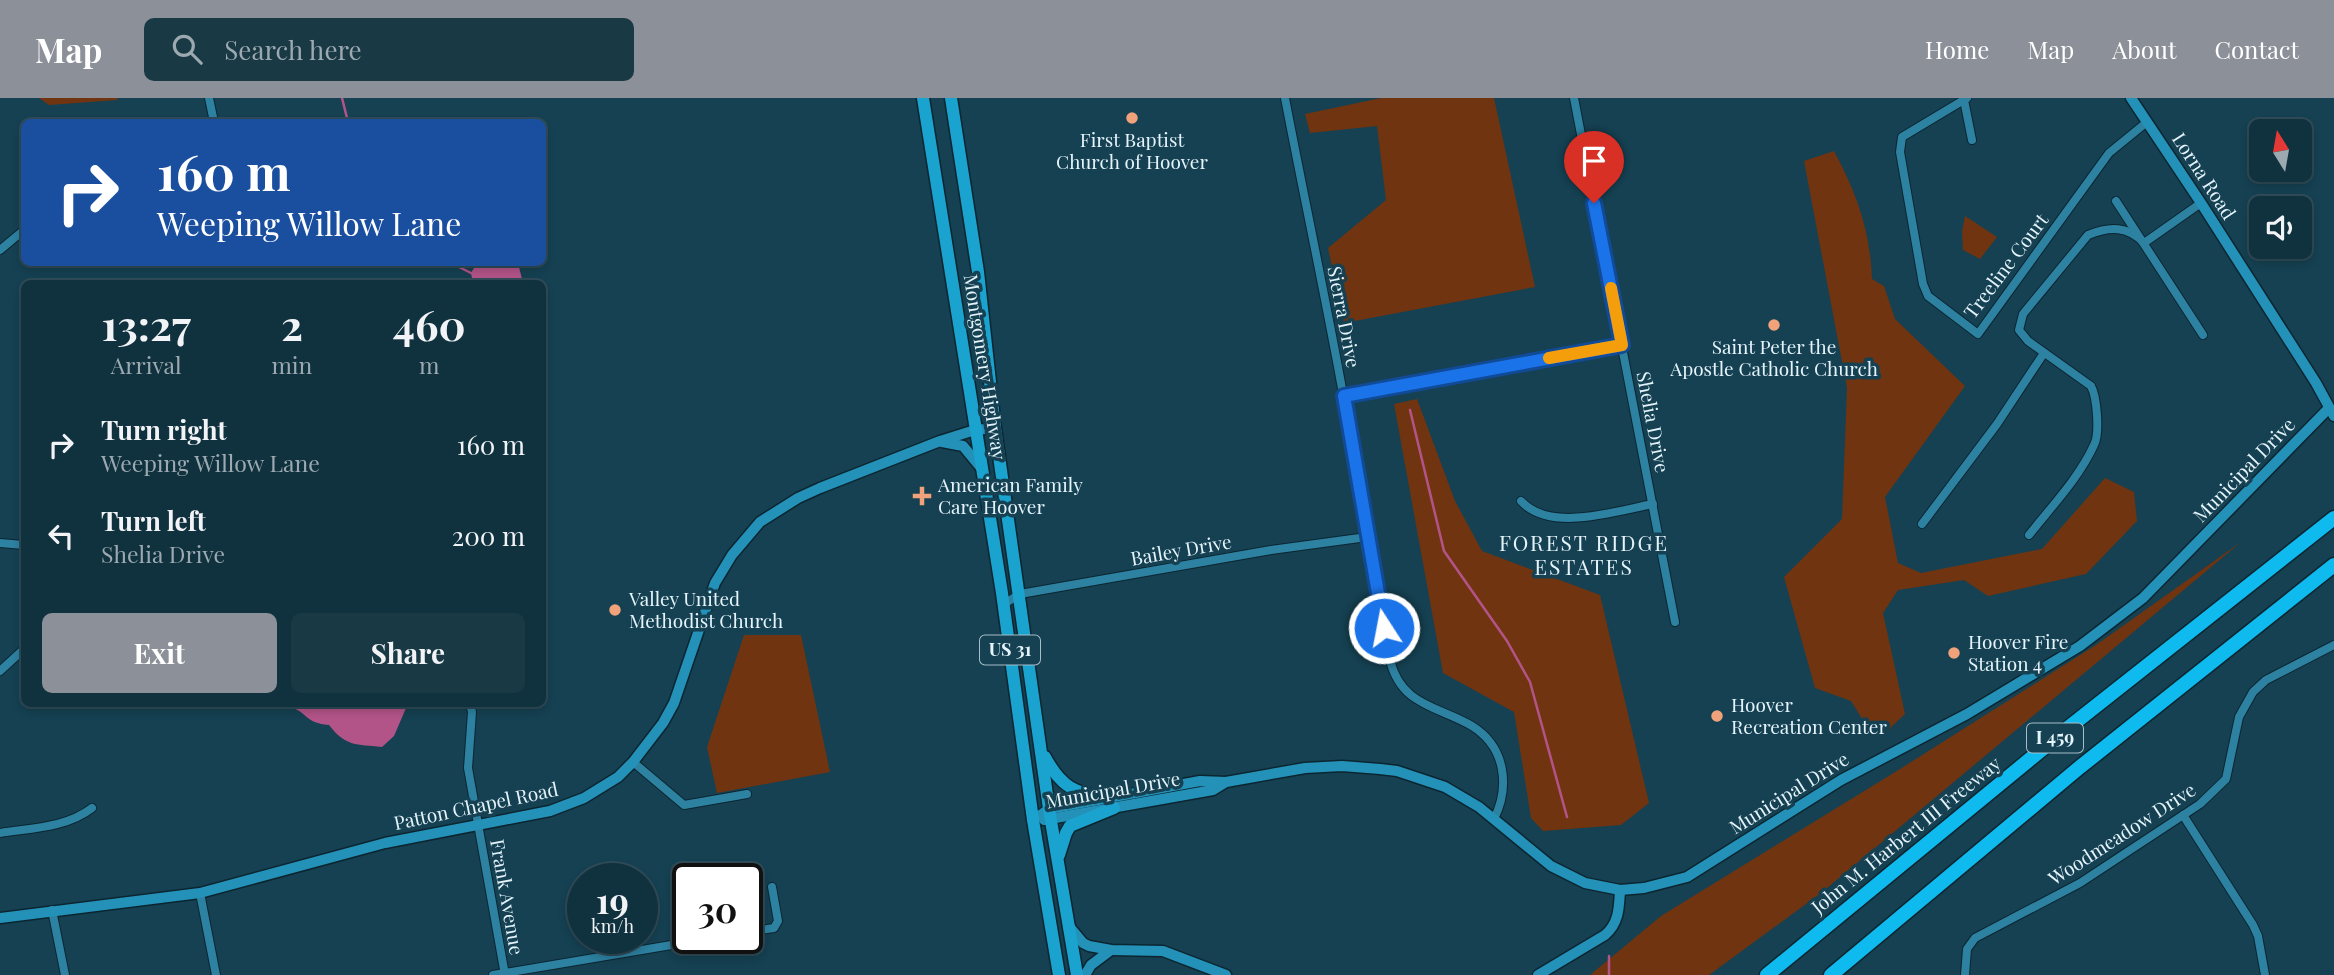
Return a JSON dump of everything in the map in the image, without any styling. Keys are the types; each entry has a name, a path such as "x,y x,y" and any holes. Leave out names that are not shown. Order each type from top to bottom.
{"highway":[{"name":"John M. Harbert III Freeway","path":"1767,975 2068,728 2334,518"},
{"name":"I 459","path":"1831,975 2080,767 2334,565"},
{"path":"1761,975 1781,963"}],"main road":[{"name":"Montgomery Highway","path":"923,98 1004,604 1033,820 1059,975"},
{"name":"Montgomery Highway","path":"951,98 978,272 995,428 1040,748 1077,975"},
{"path":"1040,748 1051,769 1063,783 1075,791 1111,803"},
{"path":"1057,862 1070,826 1111,803"}],"street":[{"path":"209,98 213,119"},
{"name":"Sierra Drive","path":"1285,98 1344,396 1391,662 1398,683 1419,702 1473,727 1484,736 1501,760 1502,803 1494,819"},
{"name":"Shelia Drive","path":"1574,98 1675,622"},
{"name":"Lorna Road","path":"2131,98 2333,408"},
{"path":"1965,99 1972,140"},
{"name":"Treeline Court","path":"1965,99 1902,137 1900,152 1923,284 1928,296 1978,334 2109,153 2147,122"},
{"path":"2116,201 2203,335"},
{"path":"2144,243 2201,203"},
{"path":"2029,536 2096,443 2096,395 2091,386 2028,341 2019,330 2023,314 2088,235 2102,229 2123,229 2135,233 2144,243"},
{"path":"0,250 21,232"},
{"path":"1344,396 1622,345"},
{"path":"1922,524 1997,424 2044,353"},
{"name":"Municipal Drive","path":"1033,820 1200,781 1226,782 1305,768 1342,766 1389,770 1445,787 1479,807 1551,866 1585,883 1620,890 1644,888 1687,877 1841,779 1967,714 2080,646 2143,598 2333,408"},
{"name":"Patton Chapel Road","path":"0,918 200,893 385,843 569,806 601,788 634,762 658,731 674,703 715,583 744,537 760,522 797,498 940,441 975,430 995,428"},
{"path":"940,441 963,446 982,469"},
{"path":"1521,501 1537,512 1560,519 1653,504"},
{"name":"Bailey Drive","path":"1004,604 1020,594 1271,550 1367,537"},
{"path":"0,543 21,545"},
{"name":"Woodmeadow Drive","path":"1965,975 1967,949 1975,938 2080,883 2200,804 2226,779 2239,717 2253,692 2266,680 2334,645"},
{"path":"0,671 21,652"},
{"name":"Frank Avenue","path":"470,707 468,768 505,974"},
{"path":"634,762 684,805 747,794"},
{"path":"0,833 66,823 92,808"},
{"path":"2183,815 2253,925 2258,936 2265,975"},
{"path":"763,930 774,928 778,921 772,887"},
{"path":"1538,975 1612,929 1617,920 1620,890"},
{"path":"200,893 216,975"},
{"path":"52,910 65,975"},
{"path":"1069,925 1083,943 1111,950 1163,951 1226,975"},
{"path":"493,975 672,945"},
{"path":"1085,975 1091,965 1111,950"}],"shaded area":[{"path":"39,98 117,98 117,100 49,105"},
{"path":"1381,98 1494,98 1535,287 1344,323 1328,248 1386,200 1377,126 1310,133 1305,114"},
{"path":"1834,151 1861,213 1872,279 1884,286 1895,319 1965,386 1885,497 1898,563 1921,573 2042,549 2105,478 2134,492 2137,521 2086,574 1988,596 1964,580 1898,590 1883,613 1905,714 1889,729 1871,733 1851,701 1815,688 1784,577 1842,519 1847,388 1804,161"},
{"path":"1965,216 1997,237 1980,259 1963,250"},
{"path":"519,266 522,280 472,280 471,273 474,268"},
{"path":"1417,399 1455,501 1482,551 1600,595 1649,803 1621,825 1543,831 1531,818 1514,712 1443,673 1394,404"},
{"path":"2241,542 1821,893 1709,975 1590,975 1661,916 2096,645"},
{"path":"744,635 801,635 830,772 717,793 707,747"},
{"path":"291,707 406,707 394,736 382,747 346,741 329,725 311,720"}],"waterway":[{"path":"342,98 347,119"},
{"path":"457,266 471,273"},
{"path":"1410,410 1444,551 1507,641 1530,682 1567,817"},
{"path":"1609,956 1609,975"}],"slow traffic":[{"path":"1549,358 1622,345 1611,288"}],"place":[{"name":"First Baptist Church of Hoover","path":"1132,118"},
{"name":"Saint Peter the Apostle Catholic Church","path":"1774,325"},
{"name":"American Family Care Hoover","path":"922,496"},
{"name":"Valley United Methodist Church","path":"615,610"},
{"name":"Hoover Fire Station 4","path":"1954,653"},
{"name":"Hoover Recreation Center","path":"1717,716"}],"district":[{"name":"FOREST RIDGE ESTATES","path":"1584,556"}],"route":[{"path":"1384,628 1344,396 1622,345 1594,203"}]}
